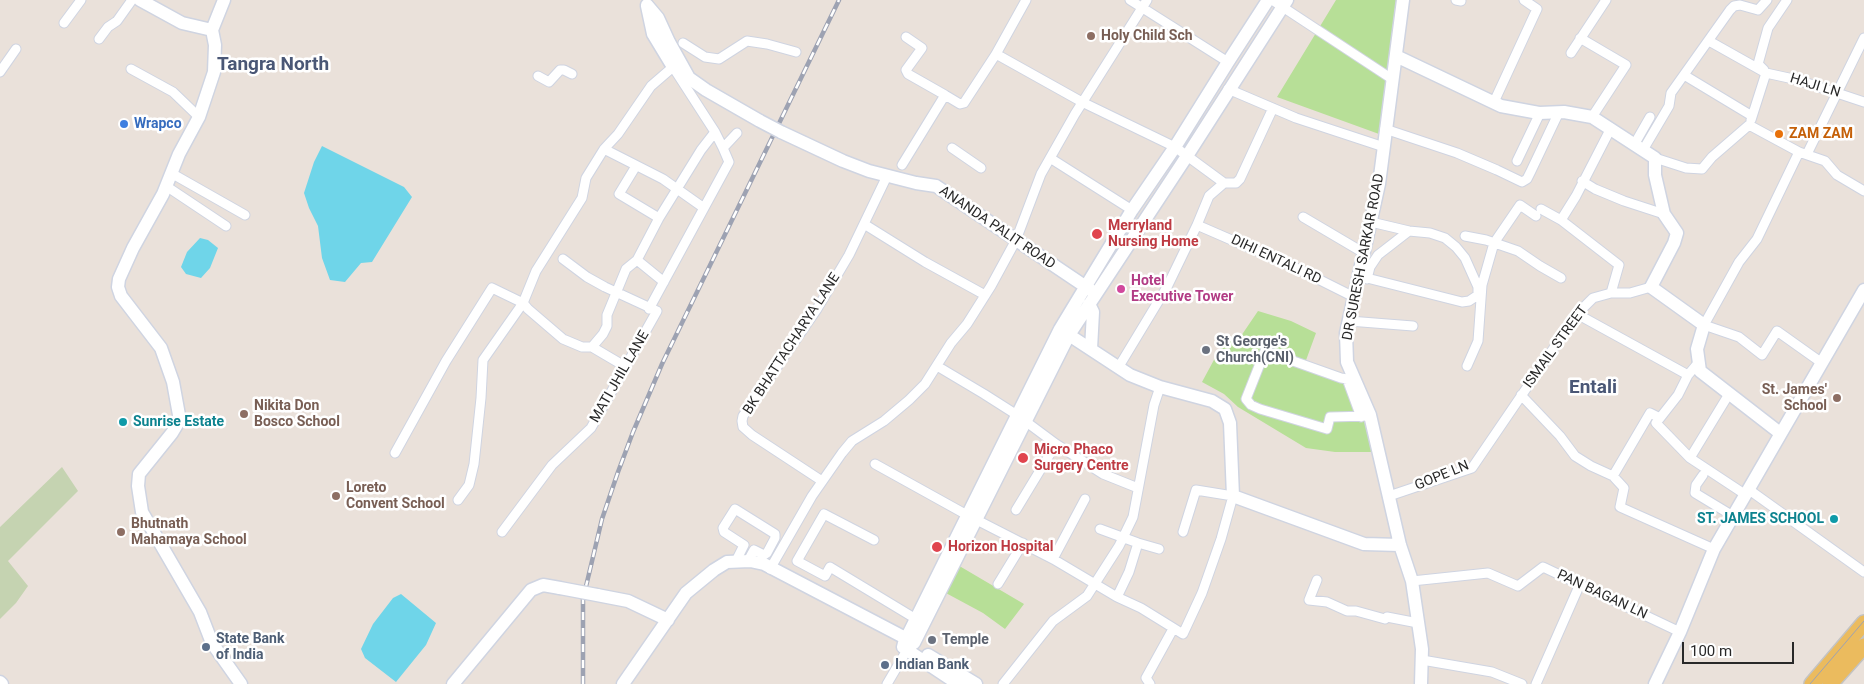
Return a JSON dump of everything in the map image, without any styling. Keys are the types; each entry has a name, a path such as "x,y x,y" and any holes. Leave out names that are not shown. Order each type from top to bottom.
{"main road":[{"path":"1815,683 1864,623"},
{"path":"1830,684 1864,646"}],"street":[{"path":"64,23 81,0"},
{"path":"99,39 108,27 117,21 132,0"},
{"path":"140,0 182,23 212,30"},
{"path":"224,0 212,30 215,45 214,67 198,117 182,146 166,186 133,248 118,282 121,296 161,348 173,382 179,415 172,434 139,474 138,486 142,512 200,612 212,643 241,684"},
{"path":"906,37 922,48 906,72 960,104 964,103 996,54 1026,0"},
{"path":"1130,0 1144,4 1228,62"},
{"path":"1021,418 1069,335 1132,210 1175,147 1268,0"},
{"name":"DR SURESH SARKAR ROAD","path":"1403,0 1379,184 1364,253 1363,277 1354,297 1346,333 1347,362 1350,379 1366,417 1389,496 1400,545 1412,581 1422,649 1421,684"},
{"path":"1494,102 1537,9 1524,0"},
{"path":"1570,53 1606,0"},
{"path":"1638,148 1669,106 1671,93 1734,6 1740,5 1758,10 1767,0"},
{"path":"1396,56 1501,106 1540,113 1559,112 1592,118 1611,128 1655,158 1686,168 1702,169 1712,157 1751,121 1766,73 1758,64 1768,28 1786,0"},
{"path":"647,2 653,34 715,132 723,148 737,132"},
{"name":"ANANDA PALIT ROAD","path":"647,2 658,18 669,42 690,78 706,90 781,132 843,161 869,171 936,186 1016,240 1090,295"},
{"path":"887,684 909,644 1021,418 1060,329 1090,295 1187,156 1280,2 1314,28 1392,79"},
{"path":"770,568 833,464 852,442 884,421 925,384 951,343 967,324 1016,240 1041,174 1082,102 1144,4"},
{"path":"1580,38 1626,65 1592,118"},
{"path":"1780,433 1700,371 1697,349 1704,325 1739,262 1757,239 1803,153 1839,92 1864,38"},
{"name":"HAJI LN","path":"1709,41 1766,73 1839,92 1864,102"},
{"path":"682,43 705,57 719,59 747,42 767,44 796,52"},
{"path":"0,72 16,49"},
{"path":"996,54 1082,102 1175,147 1224,183 1236,183 1240,179 1273,108"},
{"path":"458,500 469,485 474,464 483,360 523,303 536,271 582,198 586,178 604,149 618,134 650,86 673,67"},
{"path":"131,69 173,92 198,117"},
{"path":"538,76 549,82 560,70 572,74"},
{"path":"1684,75 1751,121 1803,153 1825,161 1837,175 1864,190"},
{"path":"1228,89 1296,118 1384,147"},
{"path":"902,165 945,95"},
{"path":"1385,129 1457,153 1522,182 1527,179 1559,112"},
{"path":"1517,161 1540,113"},
{"path":"1638,148 1650,117"},
{"path":"1561,220 1576,196 1582,181 1611,128"},
{"path":"592,347 607,326 607,315 626,269 636,260 659,218 701,150 715,132"},
{"name":"MATI JHIL LANE","path":"502,532 552,465 591,428 626,366 653,310 664,282 728,162 723,148"},
{"path":"952,148 981,168"},
{"path":"604,149 663,179 704,208"},
{"path":"1050,158 1132,210"},
{"path":"1655,158 1655,175 1664,214 1677,233 1674,243 1651,287 1704,325 1738,337 1762,355 1777,331 1822,362"},
{"path":"636,166 619,194 659,218"},
{"path":"171,174 245,215"},
{"name":"BK BHATTACHARYA LANE","path":"822,481 743,428 743,416 816,309 849,255 888,176"},
{"path":"1582,181 1624,201 1664,214"},
{"path":"1118,368 1167,287 1209,196 1224,183"},
{"path":"166,186 226,226"},
{"path":"1467,366 1478,341 1482,285 1494,243 1520,205 1561,220 1619,265 1611,293"},
{"path":"1303,217 1364,253"},
{"path":"1371,222 1409,231 1430,233 1445,238 1465,258 1478,287 1478,295 1470,301 1462,302 1363,277 1378,255 1409,231"},
{"path":"864,224 985,295"},
{"name":"DIHI ENTALI RD","path":"1197,224 1268,255 1354,297"},
{"path":"1465,236 1518,251 1561,278"},
{"path":"563,259 588,277 653,310"},
{"path":"636,260 664,282"},
{"name":"ISMAIL STREET","path":"1521,395 1577,314 1593,298 1611,293 1630,293 1651,287"},
{"path":"395,453 446,361 492,288 523,303 563,339 582,347 592,347 626,366"},
{"path":"1655,684 1680,632 1714,549 1864,290"},
{"path":"1090,295 1093,312 1091,349"},
{"path":"1577,314 1688,375"},
{"path":"1349,321 1413,326"},
{"path":"875,464 1053,559 1117,597 1141,608 1183,634 1202,592 1218,548 1233,496 1230,423 1225,409 1212,401 1130,375 1069,335"},
{"path":"1350,379 1265,351 1246,399 1251,405 1260,409 1327,429 1330,417 1366,417"},
{"path":"1699,362 1688,375 1678,394 1656,424 1690,458 1747,492 1864,572"},
{"path":"938,366 1021,418 1056,444 1103,474 1138,488"},
{"path":"1003,684 1053,621 1087,596 1123,537 1133,517 1154,405 1160,386"},
{"path":"1690,458 1729,394"},
{"path":"1521,395 1560,436 1575,456 1613,476 1624,488 1620,507 1714,549"},
{"name":"GOPE LN","path":"1389,496 1472,468 1521,395"},
{"path":"1613,476 1650,413 1660,418"},
{"path":"1016,510 1056,444"},
{"path":"1703,475 1696,485 1695,492 1733,516"},
{"path":"1183,532 1196,490 1233,496 1364,544 1400,545"},
{"path":"1053,559 1085,499"},
{"path":"623,684 686,593 727,562 767,553 775,534 735,509 724,525 724,532 744,545 746,557"},
{"path":"874,540 824,514 797,561 825,576 830,567 916,619"},
{"path":"909,644 916,619 972,517"},
{"path":"1100,529 1159,549"},
{"path":"998,584 1023,543"},
{"path":"1117,597 1129,572 1138,543"},
{"path":"744,545 746,557"},
{"path":"746,557 764,564 909,644 976,684"},
{"name":"PAN BAGAN LN","path":"1412,581 1488,573 1518,586 1543,568 1680,632"},
{"path":"1317,580 1309,600 1327,602 1347,611 1356,611 1385,619 1388,617 1418,623"},
{"path":"1536,684 1580,584"},
{"path":"453,684 531,590 542,585 628,601 668,620"},
{"path":"1150,684 1146,678 1173,629"},
{"path":"909,644 958,684"},
{"path":"1422,660 1492,672 1522,684"}],"green space":[{"path":"1336,0 1396,0 1379,134 1277,97"},
{"path":"1258,311 1291,321 1316,333 1305,363 1348,375 1375,452 1335,452 1306,448 1238,407 1224,394 1202,382 1222,345 1241,336"},
{"path":"62,467 78,491 8,561 28,586 16,603 0,619 0,527"},
{"path":"956,564 1024,604 1005,629 983,613 944,592"}],"water":[{"path":"322,146 404,187 412,197 372,262 361,263 345,282 330,280 322,258 318,226 304,193 314,162"},
{"path":"200,238 208,240 218,248 210,268 201,278 186,274 181,267 187,252"},
{"path":"401,594 436,623 426,645 396,682 365,658 361,649 373,624 393,598"}],"tram line":[{"path":"1810,684 1864,621"}],"railway":[{"path":"583,684 583,599 602,519 618,472 662,364 839,0"}],"place":[{"name":"Holy Child Sch","path":"1091,36"},
{"name":"Wrapco","path":"124,124"},
{"name":"ZAM ZAM","path":"1779,134"},
{"name":"Merryland Nursing Home","path":"1097,234"},
{"name":"Hotel Executive Tower","path":"1121,289"},
{"name":"St George's Church(CNI)","path":"1206,350"},
{"name":"St. James' School","path":"1837,398"},
{"name":"Nikita Don Bosco School","path":"244,414"},
{"name":"Sunrise Estate","path":"123,422"},
{"name":"Micro Phaco Surgery Centre","path":"1023,458"},
{"name":"Loreto Convent School","path":"336,496"},
{"name":"ST. JAMES SCHOOL","path":"1834,519"},
{"name":"Bhutnath Mahamaya School","path":"121,532"},
{"name":"Horizon Hospital","path":"937,547"},
{"name":"Temple","path":"932,640"},
{"name":"State Bank of India","path":"206,647"},
{"name":"Indian Bank","path":"885,665"}],"district":[{"name":"Tangra North","path":"273,65"},
{"name":"Entali","path":"1593,388"}]}
